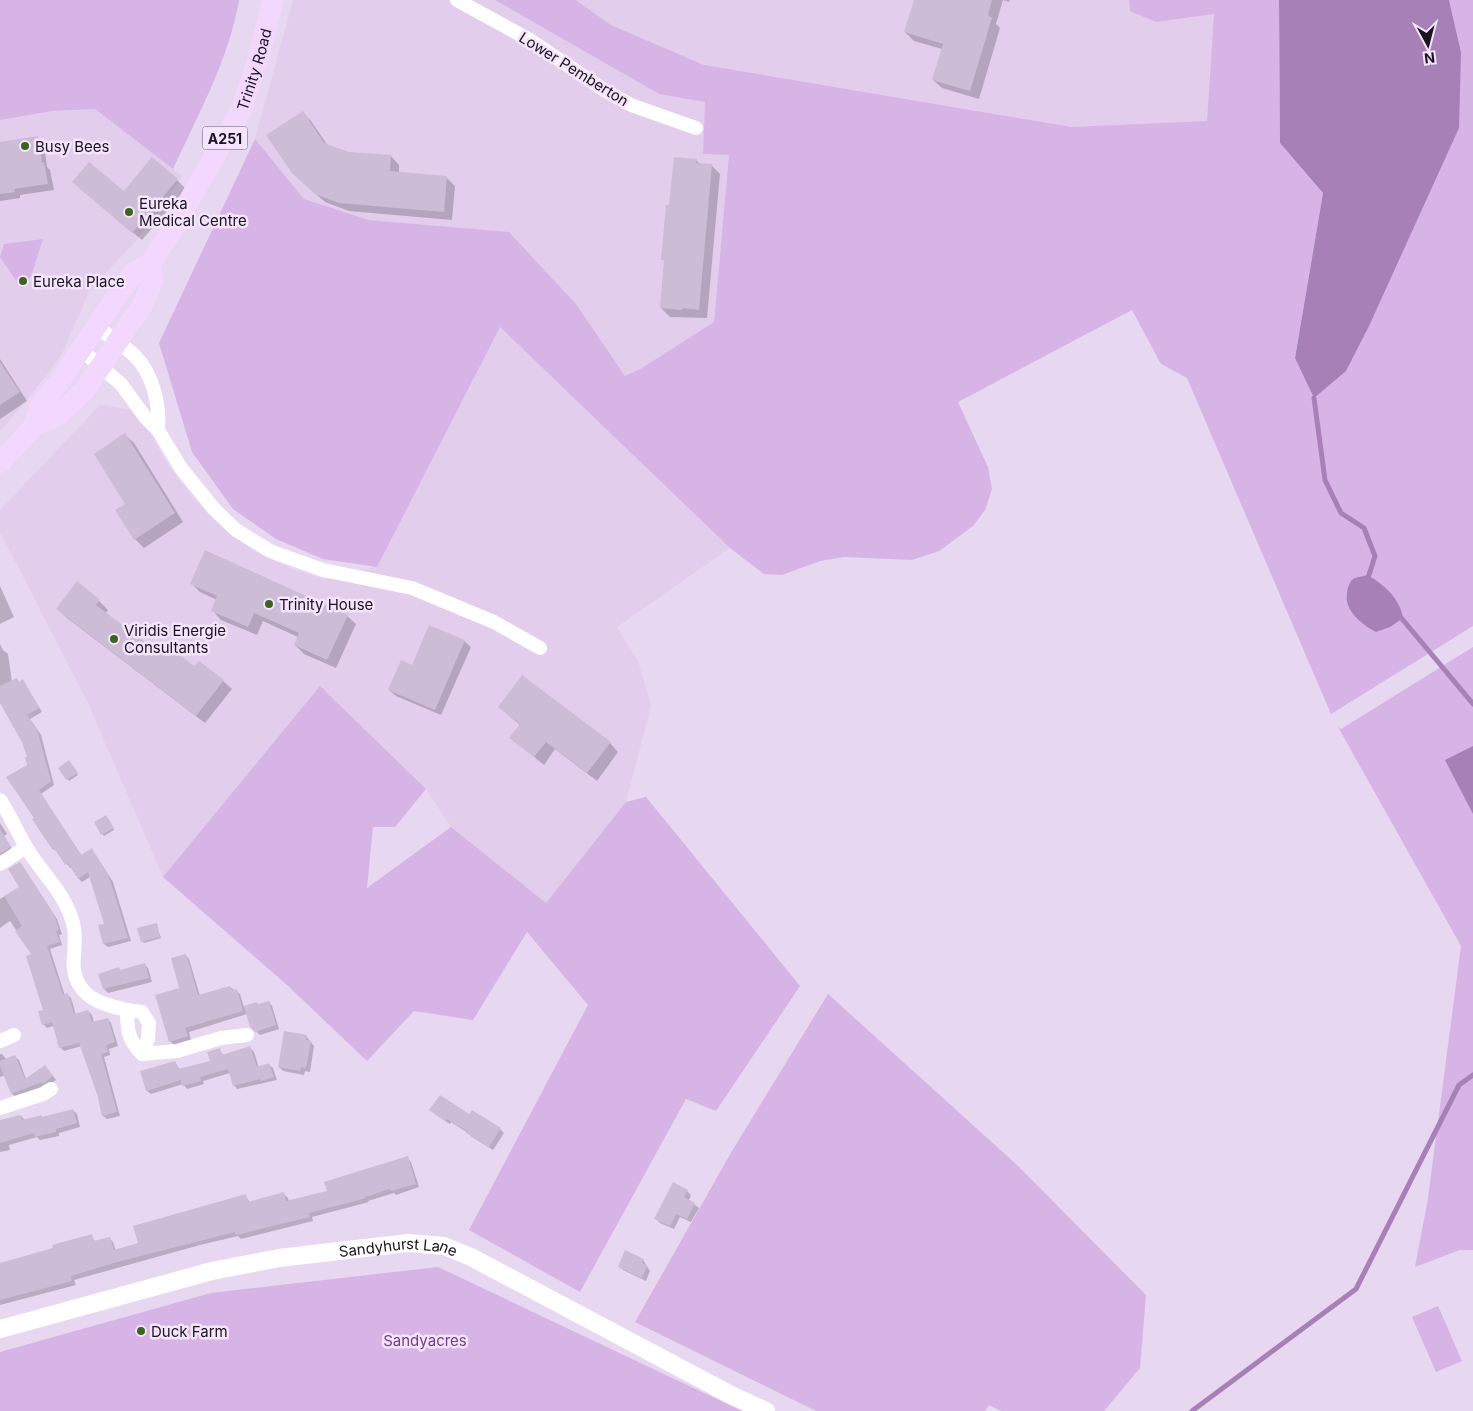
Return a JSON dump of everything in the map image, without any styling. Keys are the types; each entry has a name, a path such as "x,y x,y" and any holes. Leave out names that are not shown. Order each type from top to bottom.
{"main road":[{"name":"Trinity Road","path":"34,426 41,405 81,350 95,326 135,271 150,264 173,229 242,108 259,56 273,0"},
{"name":"Trinity Road","path":"0,463 34,426 57,416 84,391 143,304 153,279 150,264"}],"street":[{"name":"Lower Pemberton","path":"457,0 530,40 604,90 631,105 696,128"},
{"path":"95,326 136,358 149,377 159,412 158,430"},
{"path":"81,350 121,384 145,417 158,430 181,468 214,509 236,530 270,551 323,570 412,588 494,622 540,648"},
{"path":"0,800 26,847 62,896 68,908 75,929 73,964 75,978 83,991 96,1001 127,1010 142,1012 149,1023 148,1039 142,1054"},
{"path":"0,864 26,847"},
{"path":"127,1010 127,1030 133,1045 142,1054 177,1051 221,1038 246,1036"},
{"path":"0,1041 14,1035"},
{"path":"0,1108 42,1094 51,1089"},
{"name":"Sandyhurst Lane","path":"0,1329 173,1281 249,1263 385,1245 424,1244 444,1246 486,1264 731,1395 766,1411"}],"shaded area":[{"path":"293,0 495,0 659,94 705,102 703,154 729,155 714,322 642,368 625,376 576,304 509,232 369,220 304,199 255,139"},
{"path":"576,0 1153,0 1156,22 1214,14 1207,122 1072,127 704,65 611,25"},
{"path":"1279,0 1449,0 1461,52 1459,128 1369,326 1346,371 1314,398 1295,358 1323,193 1280,143"},
{"name":"Eureka Place","path":"95,109 182,176 155,219 89,292 62,353 47,375 0,432 0,119 52,111"},
{"path":"497,324 730,548 617,627 638,661 651,706 626,802 546,903 451,827 426,789 320,687 163,877 88,703 0,532 0,510 100,405 139,411 164,459 193,498 223,528 254,551 288,567 323,579 377,567"},
{"path":"1368,575 1380,583 1395,598 1403,618 1390,627 1376,632 1355,616 1348,606 1347,600 1349,584 1353,579"},
{"path":"1473,746 1473,814 1445,760"}],"green space":[{"path":"0,0 239,0 228,44 220,65 173,169 95,109 52,111 0,120"},
{"path":"495,0 576,0 611,25 704,65 1072,127 1207,121 1214,14 1156,22 1130,11 1129,0 1279,0 1280,143 1323,193 1295,357 1314,398 1461,52 1449,0 1473,0 1473,626 1331,714 1187,378 1161,364 1132,310 958,402 988,467 992,489 985,510 973,526 939,551 912,560 844,557 820,561 782,575 764,574 730,548 500,327 377,567 323,559 276,539 233,509 192,452 159,343 255,139 304,199 369,220 509,232 576,304 625,376 642,368 714,322 729,155 703,154 705,102 659,94"},
{"path":"43,239 31,276 22,289 0,257 4,244"},
{"path":"1473,647 1473,1250 1460,1250 1415,1267 1428,1198 1461,946 1338,727 1341,729"},
{"path":"320,686 426,789 395,827 373,827 367,888 451,827 546,903 626,802 646,797 800,986 716,1111 686,1099 580,1292 469,1230 588,1005 527,932 473,1020 414,1011 367,1061 287,985 163,877"},
{"path":"828,994 1017,1165 1146,1295 1140,1368 1104,1411 1001,1411 989,1405 985,1411 816,1411 635,1322 732,1151"},
{"name":"Sandyacres","path":"438,1267 742,1411 0,1411 0,1352 211,1293"},
{"path":"1438,1306 1462,1361 1436,1372 1412,1317"}],"building":[{"path":"914,0 992,0 988,15 992,18 970,91 932,80 943,44 904,32"},
{"path":"303,111 324,143 349,152 391,155 390,171 447,176 444,212 339,203 315,194 292,173 266,135"},
{"path":"38,136 42,163 44,162 48,184 14,189 15,192 0,194 0,142"},
{"name":"Eureka Medical Centre","path":"152,157 178,179 132,233 72,182 89,162 124,191"},
{"path":"674,157 697,159 696,163 712,164 699,310 660,308 664,260 661,260 666,205 669,205"},
{"path":"0,362 20,392 0,405"},
{"path":"125,433 175,513 134,540 115,510 125,504 94,454"},
{"name":"Trinity House","path":"205,550 348,615 327,660 294,645 299,633 254,613 248,627 211,611 217,596 190,584"},
{"path":"77,581 100,600 96,605 158,652 165,644 194,666 199,661 224,680 196,716 56,609"},
{"path":"429,625 465,640 435,710 388,690 401,660 412,665"},
{"path":"522,675 611,742 587,773 546,742 534,757 509,738 520,724 498,707"},
{"path":"17,678 19,682 23,679 39,708 27,715 37,730 51,781 39,790 81,855 92,848 109,877 128,938 103,944 98,925 104,924 88,872 78,879 68,863 65,865 54,848 52,849 32,819 34,818 6,777 27,765 25,757 27,757 22,742 0,703 0,686"},
{"path":"69,760 78,773 66,780 58,768"},
{"path":"106,815 114,828 101,835 94,822"},
{"path":"0,829 11,847 0,854"},
{"path":"20,862 54,914 59,930 56,931 60,942 47,946 63,995 68,993 74,1014 88,1010 92,1022 108,1018 115,1042 106,1045 108,1052 101,1054 117,1112 102,1116 97,1094 79,1043 59,1048 52,1022 42,1025 38,1011 43,1010 26,956 31,954 15,931 22,926 4,896 19,887 8,869"},
{"path":"157,923 160,937 141,942 137,928"},
{"path":"186,954 198,995 230,986 232,990 237,989 243,1011 185,1028 188,1036 169,1042 155,995 179,988 171,958"},
{"path":"145,963 149,978 103,989 98,974 119,967 120,970"},
{"path":"269,1001 276,1025 255,1032 250,1027 244,1006"},
{"path":"284,1031 307,1035 306,1040 311,1041 306,1068 301,1067 300,1071 278,1067"},
{"path":"250,1046 257,1067 269,1063 274,1077 233,1086 228,1069 200,1077 201,1081 182,1086 181,1080 146,1091 140,1071 175,1061 178,1069 210,1061 207,1052 220,1048 222,1055"},
{"path":"15,1055 25,1079 45,1065 53,1076 43,1084 42,1082 11,1094 0,1066 0,1061"},
{"path":"440,1095 469,1114 472,1110 501,1128 489,1147 466,1133 467,1131 447,1119 445,1121 429,1110"},
{"path":"73,1109 77,1123 56,1129 56,1132 35,1137 34,1133 0,1143 0,1120 21,1115 22,1120 42,1115 42,1117"},
{"path":"408,1156 416,1184 391,1191 390,1189 366,1198 309,1213 310,1217 236,1235 235,1232 117,1262 71,1276 72,1281 0,1300 0,1263 53,1248 52,1245 92,1234 94,1241 110,1237 114,1250 138,1243 133,1226 246,1194 248,1202 284,1192 286,1201 327,1191 324,1182"},
{"path":"673,1182 688,1190 684,1197 695,1203 687,1219 676,1214 670,1226 654,1219"},
{"path":"625,1250 644,1259 642,1263 647,1266 642,1278 618,1267"}],"waterway":[{"path":"1314,398 1325,480 1341,513 1364,528 1375,556 1368,578 1370,581"},
{"path":"1398,614 1473,704"},
{"path":"1192,1411 1356,1289 1459,1085 1473,1075"}],"place":[{"name":"Busy Bees","path":"25,146"},
{"name":"Eureka Medical Centre","path":"129,212"},
{"name":"Eureka Place","path":"23,281"},
{"name":"Trinity House","path":"269,604"},
{"name":"Viridis Energie Consultants","path":"114,639"},
{"name":"Duck Farm","path":"141,1331"}]}
